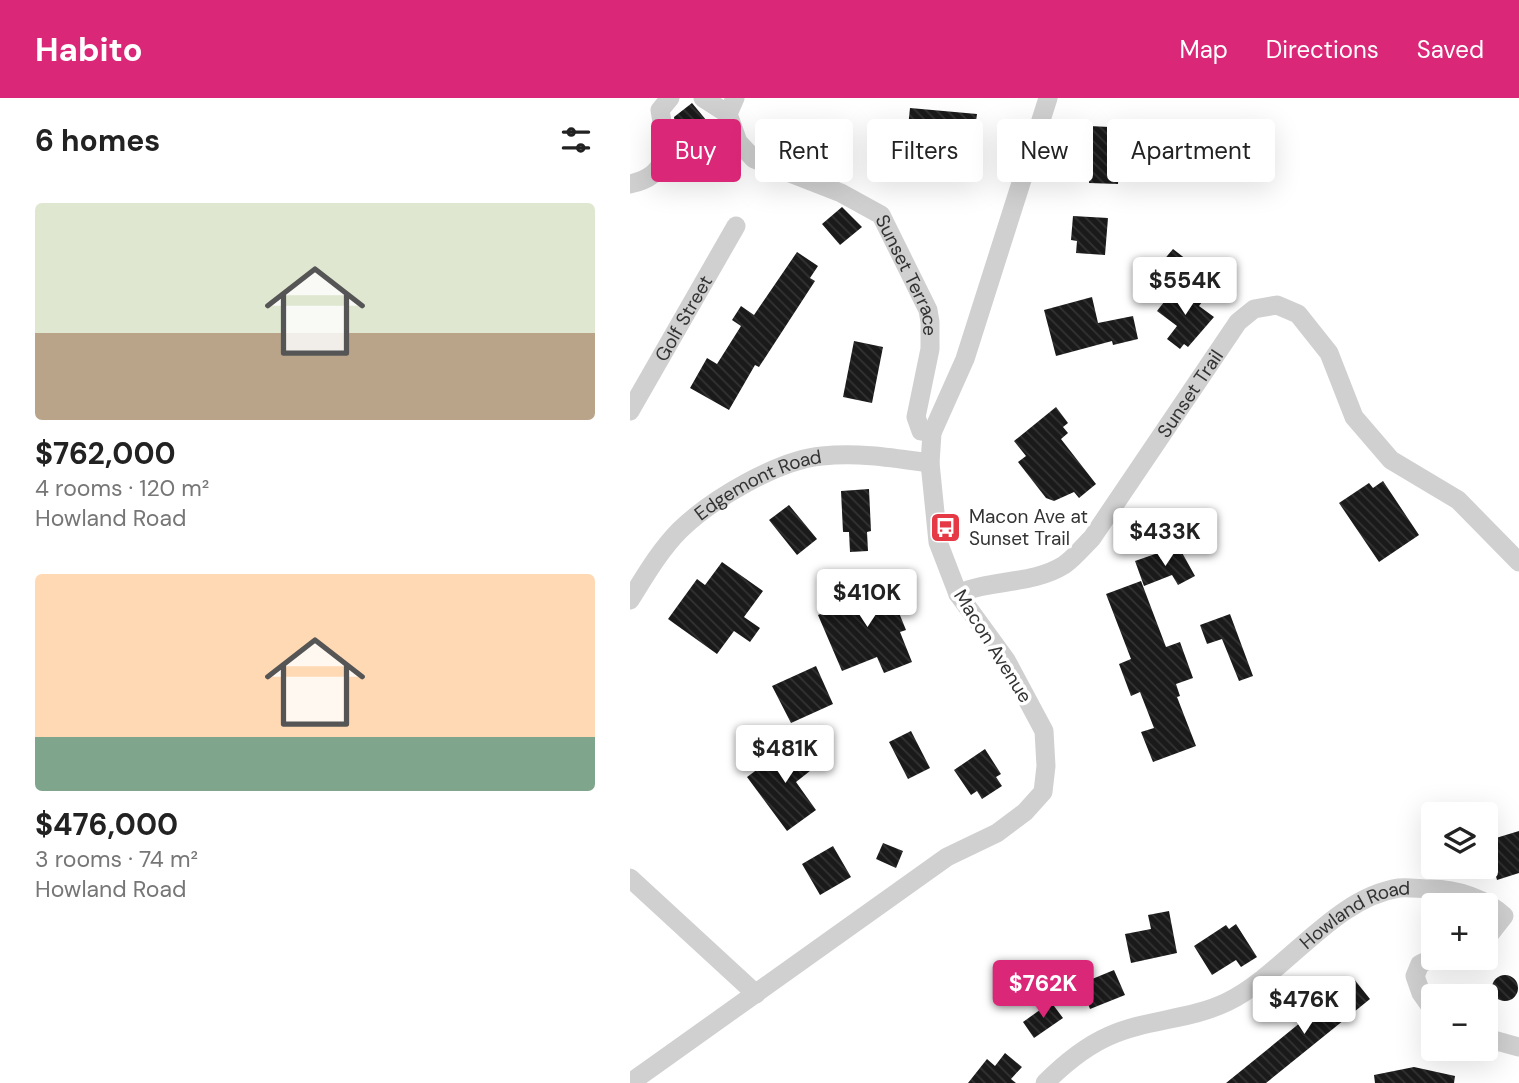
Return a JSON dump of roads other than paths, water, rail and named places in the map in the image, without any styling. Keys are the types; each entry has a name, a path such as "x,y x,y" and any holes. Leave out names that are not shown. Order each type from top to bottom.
{"street":[{"path":"630,184 646,180 662,165 666,142 660,110 670,98"},
{"name":"Sunset Terrace","path":"703,98 732,106 738,142 754,159 841,193 881,215 928,310 930,349 916,417 921,431 932,433"},
{"name":"Macon Avenue","path":"630,1083 947,857 997,833 1026,812 1043,792 1046,766 1044,731 1006,660 958,594 938,542 930,463 932,433 965,359 1048,98"},
{"name":"Golf Street","path":"630,411 736,226"},
{"name":"Sunset Trail","path":"958,594 980,584 1034,577 1064,565 1092,538 1238,322 1254,309 1277,305 1298,314 1329,353 1354,416 1391,460 1458,500 1519,562"},
{"name":"Edgemont Road","path":"630,600 679,531 712,503 772,472 819,456 859,454 930,463"},
{"path":"630,878 756,994"},
{"name":"Howland Road","path":"1045,1083 1087,1047 1111,1035 1196,1014 1250,991 1329,923 1368,898 1399,888 1448,889 1493,905 1512,916 1498,928"},
{"path":"1421,964 1415,976 1421,993"},
{"path":"1498,1041 1519,1047"}],"place":[{"name":"Macon Ave at Sunset Trail","path":"946,527"}]}
